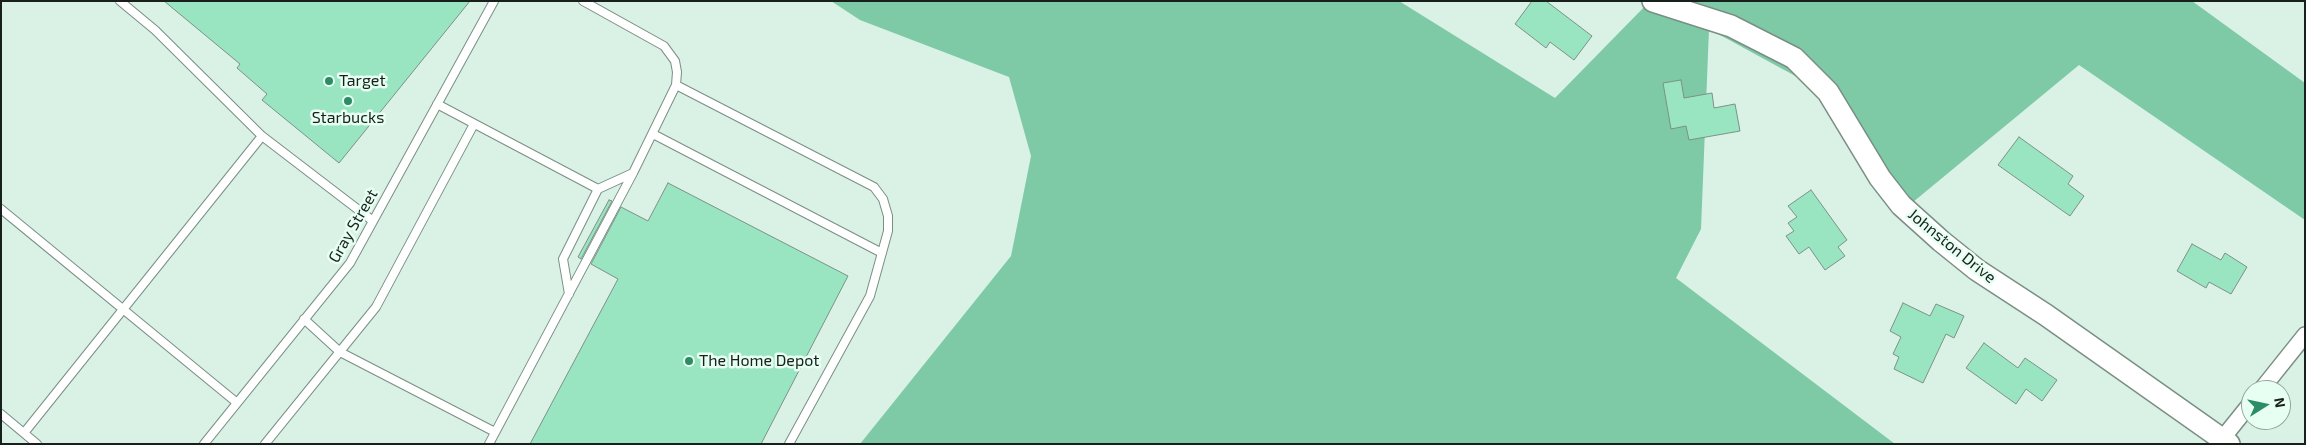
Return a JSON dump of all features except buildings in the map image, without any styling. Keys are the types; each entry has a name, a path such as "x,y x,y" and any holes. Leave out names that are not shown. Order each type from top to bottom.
{"street":[{"name":"Johnston Drive","path":"1653,1 1731,26 1794,58 1828,92 1880,178 1901,205 1941,242 1978,270 2046,315 2225,442"},
{"path":"2269,380 2305,335"},
{"path":"2225,442 2241,417"}],"lane":[{"path":"120,1 155,30 262,136 373,221"},
{"name":"Gray Street","path":"204,444 350,263 494,1"},
{"path":"489,444 633,173 676,85 677,72 675,61 664,46 583,1"},
{"path":"676,85 874,187 883,199 888,216 888,231 870,296 789,444"},
{"path":"437,104 598,189"},
{"path":"264,444 376,307 474,124"},
{"path":"653,134 882,253"},
{"path":"24,433 122,308 262,136"},
{"path":"569,294 563,259 598,189 633,173"},
{"path":"1,209 236,402"},
{"path":"304,320 340,352 496,432"},
{"path":"1,414 37,444"}],"green space":[{"path":"831,1 1399,1 1555,98 1650,1 2192,1 2305,83 2305,220 2079,65 1901,212 1810,84 1709,29 1701,229 1676,278 1895,444 860,444 1011,256 1031,156 1009,77 860,20"}],"place":[{"name":"Target","path":"329,81"},
{"name":"Starbucks","path":"348,101"},
{"name":"The Home Depot","path":"689,361"}]}
